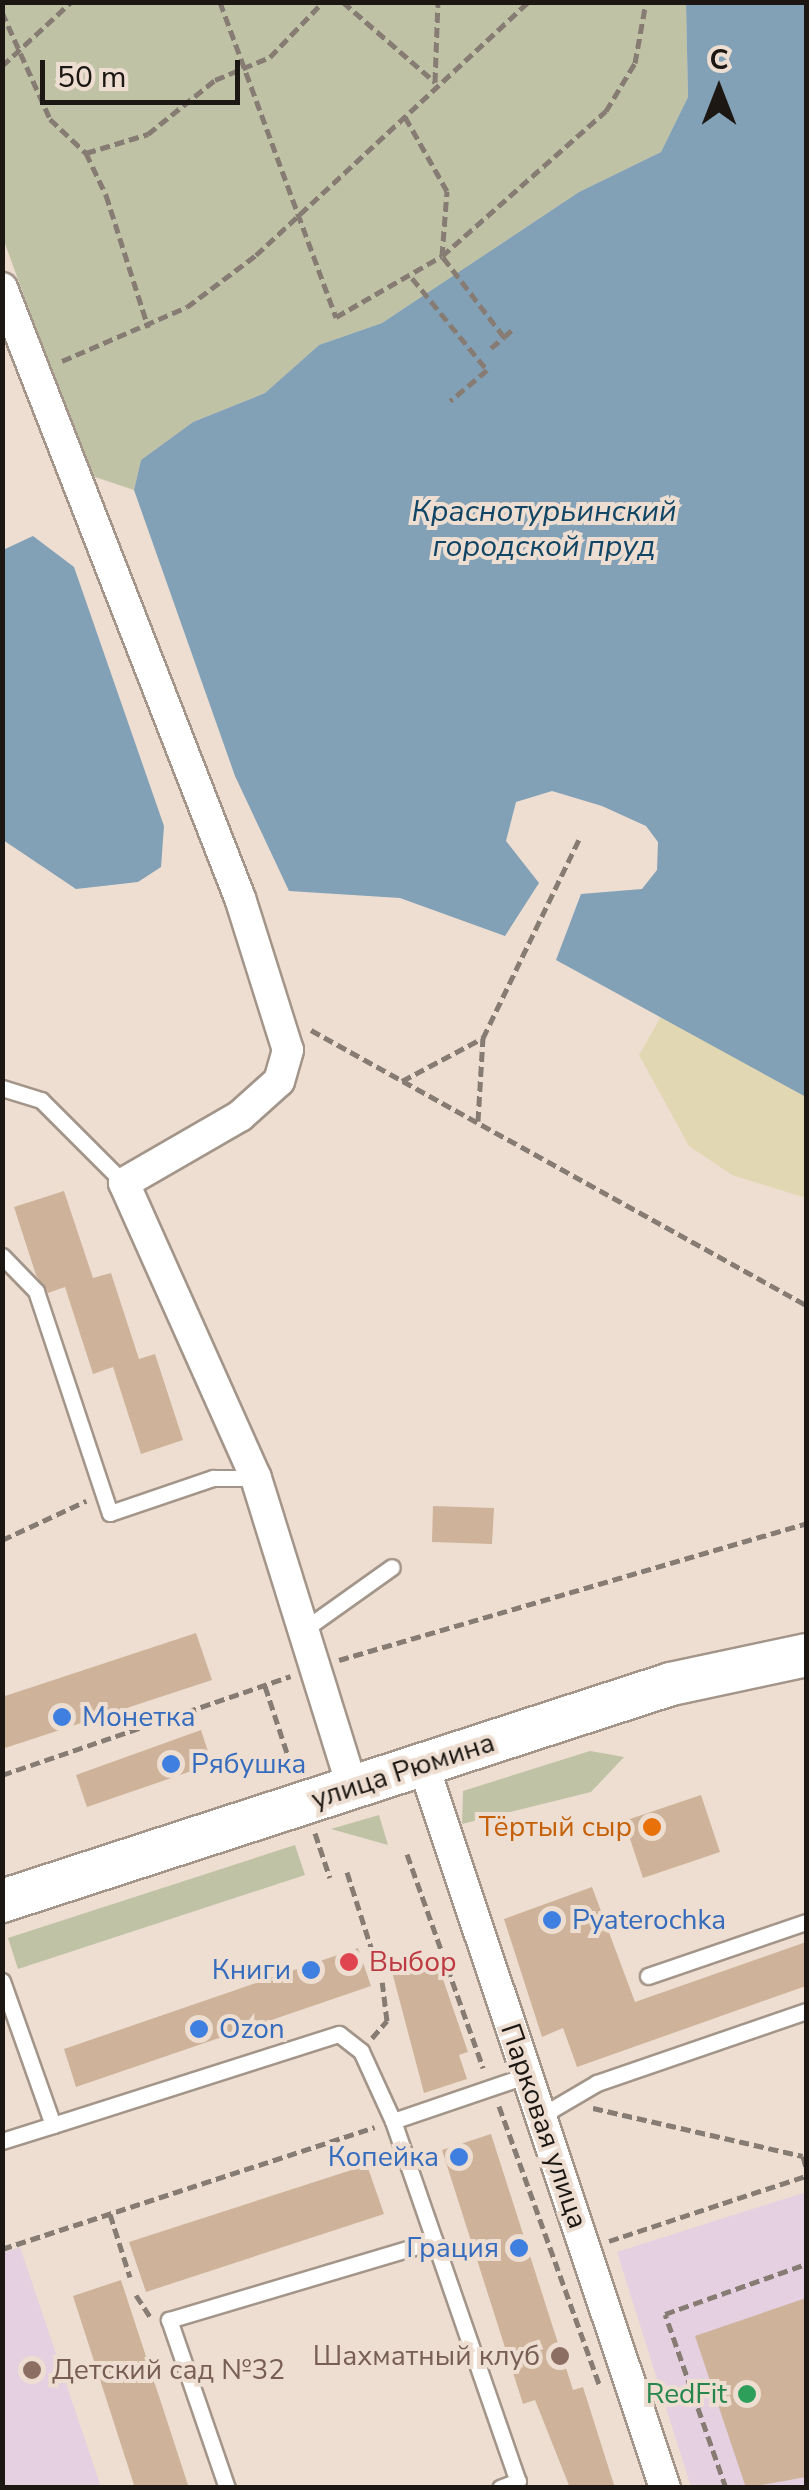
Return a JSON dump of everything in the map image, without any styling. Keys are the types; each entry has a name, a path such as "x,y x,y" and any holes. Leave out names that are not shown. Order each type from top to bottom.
{"main road":[{"name":"улица Рюмина","path":"2,1901 671,1684 806,1655"}],"street":[{"path":"2,288 240,898 288,1050 279,1080 240,1116 124,1183 256,1478 352,1787"},
{"name":"Парковая улица","path":"423,1764 525,2076 552,2109 587,2248 666,2488"}],"lane":[{"path":"2,1088 41,1100 124,1183"},
{"path":"2,1256 36,1291 110,1513 212,1478 256,1478"},
{"path":"302,1631 392,1566"},
{"path":"648,1976 806,1922"},
{"path":"2,1981 53,2125"},
{"path":"552,2109 806,2011"},
{"path":"2,2141 338,2034 362,2051 393,2121 518,2482 500,2488"},
{"path":"393,2121 525,2076"},
{"path":"227,2488 169,2320 434,2241"}],"path":[{"path":"2,66 71,2"},
{"path":"220,2 295,217 336,318 412,278 442,256 606,111 635,63 646,2"},
{"path":"86,153 148,134 215,80 270,57 324,2"},
{"path":"343,2 435,82"},
{"path":"435,82 438,2"},
{"path":"36,372 187,307 295,217 435,82 528,2"},
{"path":"2,12 50,119 86,153 148,327"},
{"path":"404,115 446,191 442,256 504,337"},
{"path":"412,278 487,370 450,401"},
{"path":"491,348 513,330"},
{"path":"478,1122 483,1038 580,836"},
{"path":"314,1032 806,1305"},
{"path":"402,1080 483,1038"},
{"path":"2,1540 104,1493"},
{"path":"2,1775 314,1668 806,1523"},
{"path":"407,1854 607,2393"},
{"path":"347,1872 378,1972"},
{"path":"362,2051 387,2021 382,1982"},
{"path":"552,2109 802,2156 806,2167"},
{"path":"2,2249 393,2121"},
{"path":"587,2248 806,2176"},
{"path":"110,2214 130,2277"},
{"path":"726,2488 665,2314 806,2264"}],"shaded area":[{"path":"806,2192 806,2487 691,2487 617,2252"},
{"name":"Детский сад №32","path":"20,2247 101,2487 3,2487 3,2253"}],"green space":[{"path":"3,3 686,3 688,97 661,152 579,192 382,323 319,345 265,393 193,422 141,460 134,490 89,475 3,238"},
{"path":"590,1751 624,1757 591,1792 462,1824 463,1791"},
{"path":"379,1815 388,1845 331,1829"},
{"path":"295,1845 305,1875 18,1969 8,1938"}],"sand":[{"path":"663,1013 806,1097 806,1198 732,1175 689,1146 639,1055"}],"water":[{"name":"Краснотурьинский городской пруд","path":"686,3 806,3 806,1097 556,960 581,894 642,889 657,870 658,842 646,826 602,806 552,791 516,802 506,841 539,883 505,936 400,898 289,891 235,776 134,490 141,460 193,422 265,393 319,345 382,323 579,192 661,152 688,97"},
{"path":"33,536 74,567 164,826 161,867 138,882 76,889 3,840 3,550"}],"building":[{"path":"64,1191 93,1278 111,1273 139,1359 155,1354 183,1440 141,1454 113,1367 93,1374 65,1287 48,1293 36,1275 14,1207"},
{"path":"433,1506 494,1508 492,1544 432,1542"},
{"path":"196,1633 212,1680 2,1749 2,1697"},
{"path":"201,1730 212,1764 87,1807 76,1775"},
{"path":"701,1795 720,1852 643,1878 624,1821"},
{"path":"592,1887 635,2002 806,1942 806,1986 577,2067 563,2028 542,2037 504,1919"},
{"path":"358,1948 371,1986 76,2087 64,2049"},
{"path":"434,1953 468,2052 459,2055 467,2079 424,2093 391,1968"},
{"path":"491,2134 573,2390 583,2387 615,2488 570,2488 535,2400 523,2404 442,2150"},
{"path":"367,2165 384,2214 146,2292 129,2242"},
{"path":"121,2280 189,2488 135,2488 73,2296"},
{"path":"806,2298 806,2477 746,2488 695,2336"}],"place":[{"name":"Монетка","path":"62,1717"},
{"name":"Рябушка","path":"171,1764"},
{"name":"Тёртый сыр","path":"652,1827"},
{"name":"Pyaterochka","path":"552,1920"},
{"name":"Выбор","path":"349,1962"},
{"name":"Книги","path":"311,1970"},
{"name":"Ozon","path":"199,2029"},
{"name":"Копейка","path":"459,2157"},
{"name":"Грация","path":"519,2248"},
{"name":"Шахматный клуб","path":"560,2356"},
{"name":"Детский сад №32","path":"32,2370"},
{"name":"RedFit","path":"747,2394"}]}
